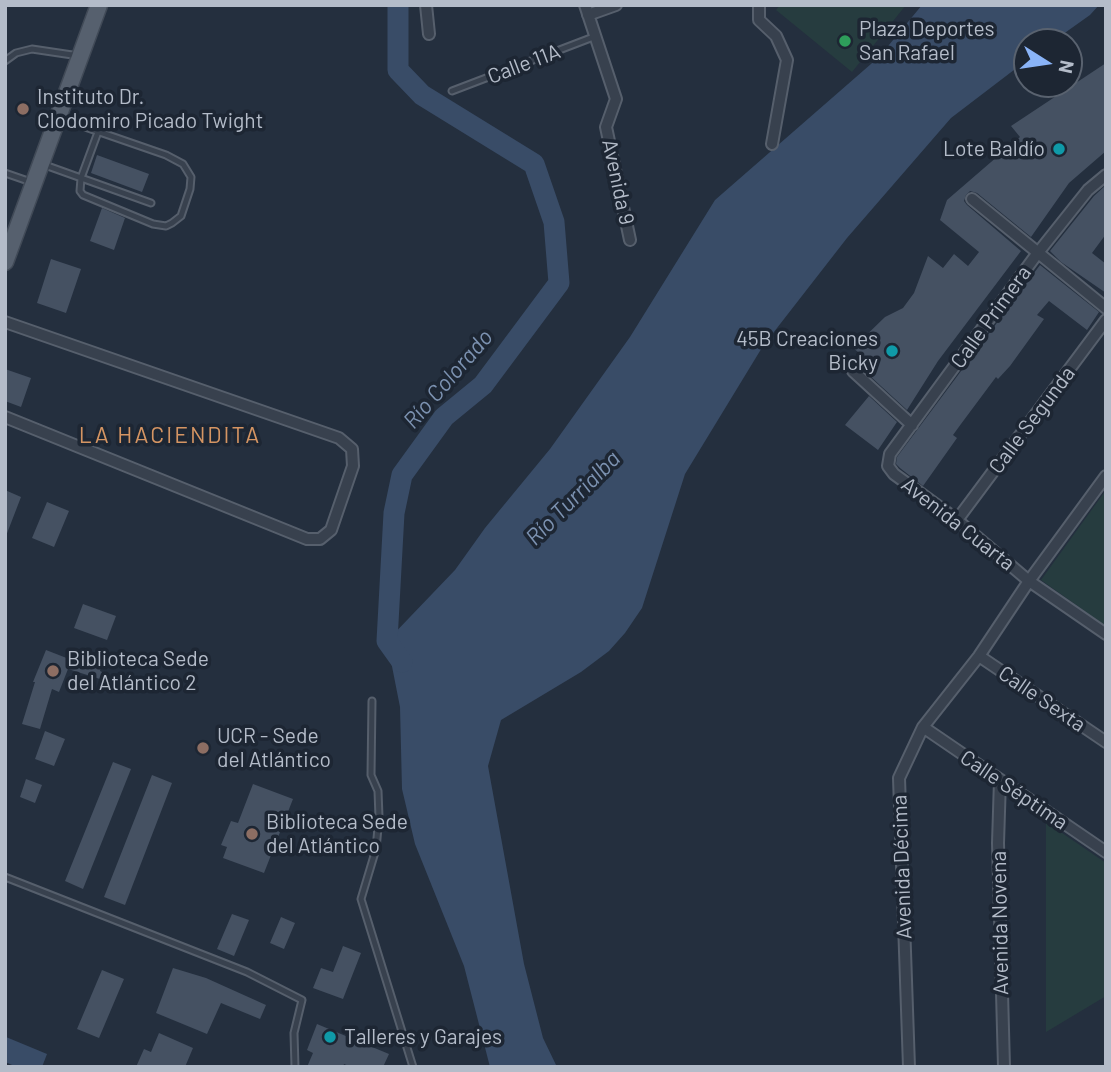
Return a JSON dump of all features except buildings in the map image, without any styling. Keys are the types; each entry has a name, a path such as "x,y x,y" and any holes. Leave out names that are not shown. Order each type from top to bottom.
{"main road":[{"path":"5,262 99,5"}],"street":[{"path":"426,5 429,34"},
{"path":"587,10 616,5"},
{"path":"759,5 759,20 776,36 787,60 772,144"},
{"name":"Avenida 9","path":"587,10 616,99 606,127 630,240"},
{"name":"Calle Primera","path":"888,467 890,454 1037,254 1088,190 1106,175"},
{"path":"972,199 1106,308"},
{"name":"Calle Segunda","path":"957,520 1106,320"},
{"path":"5,322 340,438 352,449 353,466 331,530 320,538 307,539 5,417"},
{"path":"853,371 912,425"},
{"name":"Avenida Cuarta","path":"888,467 1030,581 1106,634"},
{"name":"Avenida Décima","path":"909,1067 899,778 923,727 979,656 1106,476"},
{"name":"Calle Sexta","path":"979,656 1106,742"},
{"name":"Calle Séptima","path":"923,727 1106,852"},
{"name":"Avenida Novena","path":"1000,780 998,843 1004,1067"}],"lane":[{"name":"Calle 11A","path":"452,91 596,37"},
{"path":"5,61 16,53 32,48 80,57"},
{"path":"59,118 166,155 183,164 191,177 181,216 166,226 153,224 80,191 81,178 98,132"},
{"path":"43,164 151,203"},
{"path":"5,173 34,183"},
{"path":"372,701 371,775 378,791 379,817 376,849 361,899 413,1067"},
{"path":"5,877 247,972 302,1000 294,1033 295,1067"}],"green space":[{"name":"Plaza Deportes San Rafael","path":"780,5 906,5 852,72 776,10"},
{"path":"1106,490 1106,626 1041,580"},
{"path":"1046,822 1106,863 1106,996 1046,1032"}],"water":[{"name":"Río Turrialba","path":"922,5 1099,5 1072,28 1013,28 1013,71 951,118 847,238 763,346 685,474 642,608 625,633 609,651 581,672 501,720 488,766 524,964 543,1038 557,1067 490,1067 464,966 415,844 402,789 400,707 387,641 455,570 485,528 550,449 630,337 715,200 879,57"},
{"path":"6,1037 47,1054 42,1067 17,1067 5,1062"}],"waterway":[{"name":"Río Colorado","path":"398,5 398,70 422,95 534,164 554,222 559,283 483,385 444,417 402,475 394,513 387,641 402,662"}],"place":[{"name":"Plaza Deportes San Rafael","path":"845,41"},
{"name":"Instituto Dr. Clodomiro Picado Twight","path":"23,109"},
{"name":"Lote Baldío","path":"1059,149"},
{"name":"45B Creaciones Bicky","path":"892,351"},
{"name":"Biblioteca Sede del Atlántico 2","path":"53,671"},
{"name":"UCR - Sede del Atlántico","path":"203,748"},
{"name":"Biblioteca Sede del Atlántico","path":"252,834"},
{"name":"Talleres y Garajes","path":"330,1037"}],"district":[{"name":"LA HACIENDITA","path":"170,435"}]}
